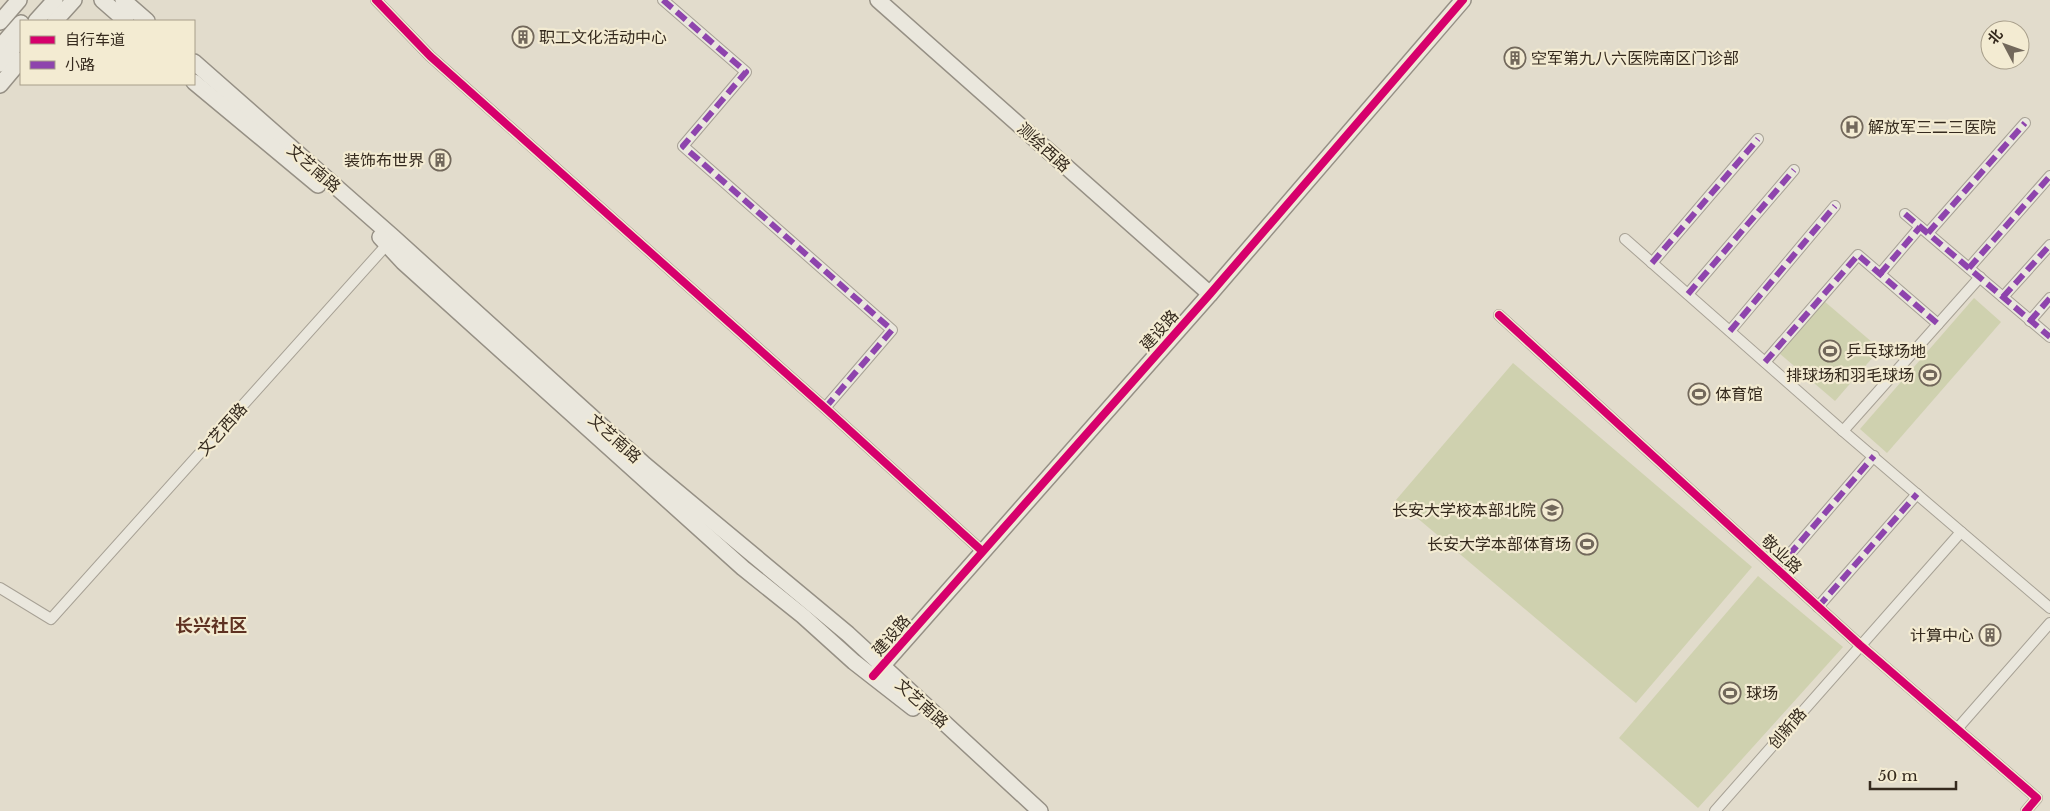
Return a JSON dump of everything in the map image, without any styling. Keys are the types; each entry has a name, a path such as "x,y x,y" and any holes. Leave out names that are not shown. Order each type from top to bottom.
{"main road":[{"path":"0,22 19,0"},
{"path":"24,20 41,0"},
{"path":"37,20 55,0"},
{"path":"56,20 74,0"},
{"path":"102,0 125,20"},
{"path":"123,0 146,20"},
{"name":"测绘西路","path":"878,0 1210,294"},
{"name":"建设路","path":"878,671 1210,294 1463,0"},
{"path":"0,47 20,24"},
{"path":"0,64 20,40"},
{"path":"0,85 20,61"},
{"name":"文艺南路","path":"195,63 390,241 403,262 743,568 878,671 1040,811"},
{"name":"文艺南路","path":"195,83 375,232 390,241"},
{"name":"文艺南路","path":"878,671 907,702 1028,811"}],"street":[{"path":"376,0 430,56 825,408 982,551"},
{"path":"663,0 746,72 683,146 892,330 825,408"},
{"path":"1880,274 2025,123"},
{"path":"1652,263 1758,139"},
{"path":"1688,294 1794,170"},
{"path":"1969,268 2050,176"},
{"path":"1730,331 1835,206"},
{"path":"1905,214 2050,337"},
{"path":"1625,240 2050,608"},
{"name":"文艺西路","path":"0,588 51,620 390,241"},
{"path":"2003,297 2050,245"},
{"path":"1766,362 1858,256 1938,324"},
{"path":"1844,431 1980,277"},
{"path":"2030,320 2050,298"},
{"name":"敬业路","path":"1499,315 1860,645 2037,798 2026,811"},
{"path":"1777,569 1874,456"},
{"path":"1818,606 1917,494"},
{"name":"创新路","path":"1714,811 1961,532"},
{"path":"1957,729 2050,623"}],"green space":[{"name":"排球场和羽毛球场","path":"1974,298 2001,322 1887,453 1860,429"},
{"name":"乒乓球场地","path":"1824,301 1880,349 1835,401 1779,353"},
{"name":"长安大学本部体育场","path":"1513,363 1752,567 1636,703 1396,500"},
{"name":"球场","path":"1758,576 1843,647 1698,808 1619,738"}],"marked path":[{"path":"663,0 746,72 683,146 892,330 825,408"},
{"path":"1928,233 2025,123"},
{"path":"1652,263 1758,139"},
{"path":"1688,294 1794,170"},
{"path":"1969,268 2050,176"},
{"path":"1730,331 1835,206"},
{"path":"1905,214 2050,337"},
{"path":"1880,274 1920,227"},
{"path":"2003,297 2050,245"},
{"path":"1765,362 1858,255 1938,324"},
{"path":"2030,321 2050,298"},
{"path":"1777,569 1874,456"},
{"path":"1818,607 1917,494"}],"cycle path":[{"path":"376,0 430,56 825,408 982,551"},
{"path":"873,676 1210,294 1463,0"},
{"path":"1499,315 1860,645 2037,798 2026,811"}],"place":[{"name":"职工文化活动中心","path":"523,37"},
{"name":"空军第九八六医院南区门诊部","path":"1515,58"},
{"name":"解放军三二三医院","path":"1852,127"},
{"name":"装饰布世界","path":"440,160"},
{"name":"乒乓球场地","path":"1830,351"},
{"name":"排球场和羽毛球场","path":"1930,375"},
{"name":"体育馆","path":"1699,394"},
{"name":"长安大学校本部北院","path":"1552,510"},
{"name":"长安大学本部体育场","path":"1587,544"},
{"name":"计算中心","path":"1990,635"},
{"name":"球场","path":"1730,693"}],"district":[{"name":"长兴社区","path":"211,626"}]}
